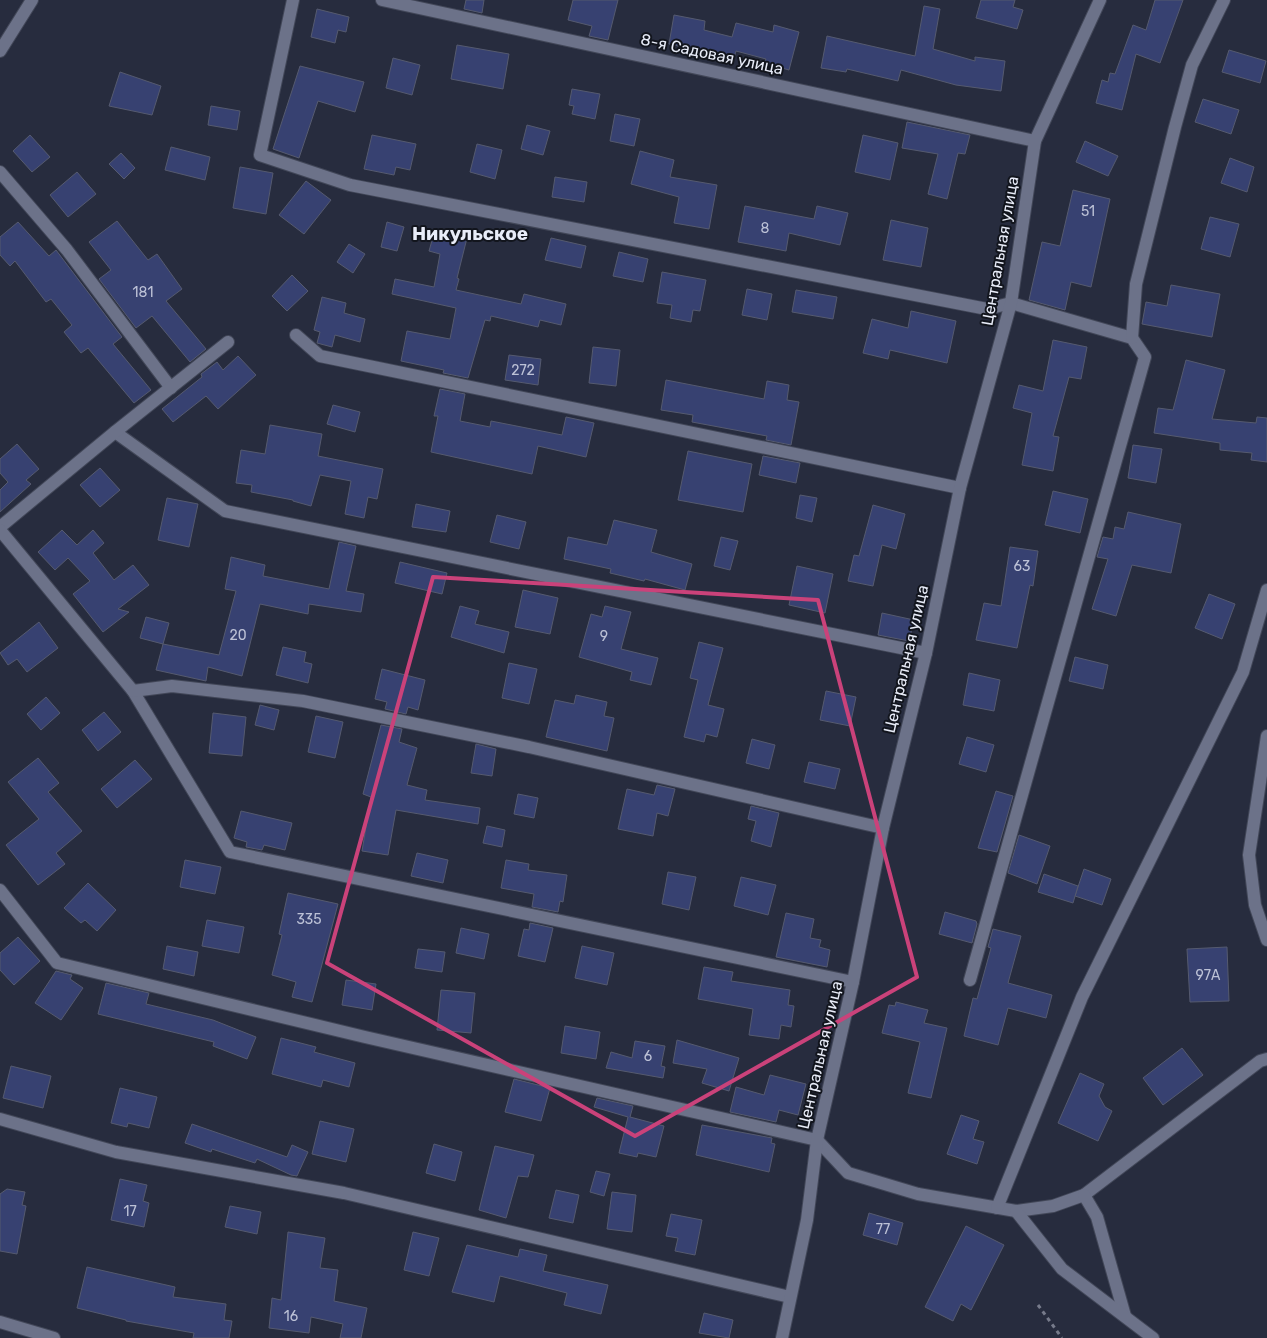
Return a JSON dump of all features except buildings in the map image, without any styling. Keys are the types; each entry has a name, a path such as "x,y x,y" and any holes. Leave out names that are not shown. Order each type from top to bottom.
{"street":[{"path":"0,52 32,0"},
{"path":"293,0 260,155 350,185 987,308 1011,303 1132,338"},
{"name":"8-я Садовая улица","path":"382,0 1035,141"},
{"name":"Центральная улица","path":"782,1338 807,1220 817,1140 853,982 883,828 926,653 960,488 1011,303 1035,141 1100,0"},
{"path":"970,980 1145,357 1132,338 1136,284 1175,127 1192,65 1224,0"},
{"path":"0,172 67,250 171,388"},
{"path":"296,335 320,356 960,488"},
{"path":"228,342 115,432 0,529 133,691 230,852 853,982"},
{"path":"115,432 225,511 926,653"},
{"path":"997,1208 1082,998 1243,672 1267,590"},
{"path":"133,691 172,686 303,700 529,747 883,828"},
{"path":"1267,736 1249,855 1255,905 1267,940"},
{"path":"0,890 57,963 365,1037 817,1140 848,1172 918,1194 1016,1211 1052,1206 1084,1195 1260,1060 1267,1059"},
{"path":"0,1119 116,1152 344,1193 790,1297"},
{"path":"1084,1195 1096,1217 1125,1316"},
{"path":"1016,1211 1062,1269 1153,1338"},
{"path":"0,1322 54,1338"}],"path":[{"path":"1038,1305 1062,1338"}],"highlighted area":[{"path":"433,577 818,600 917,977 635,1136 327,963"}],"district":[{"name":"Никульское","path":"470,233"}]}
